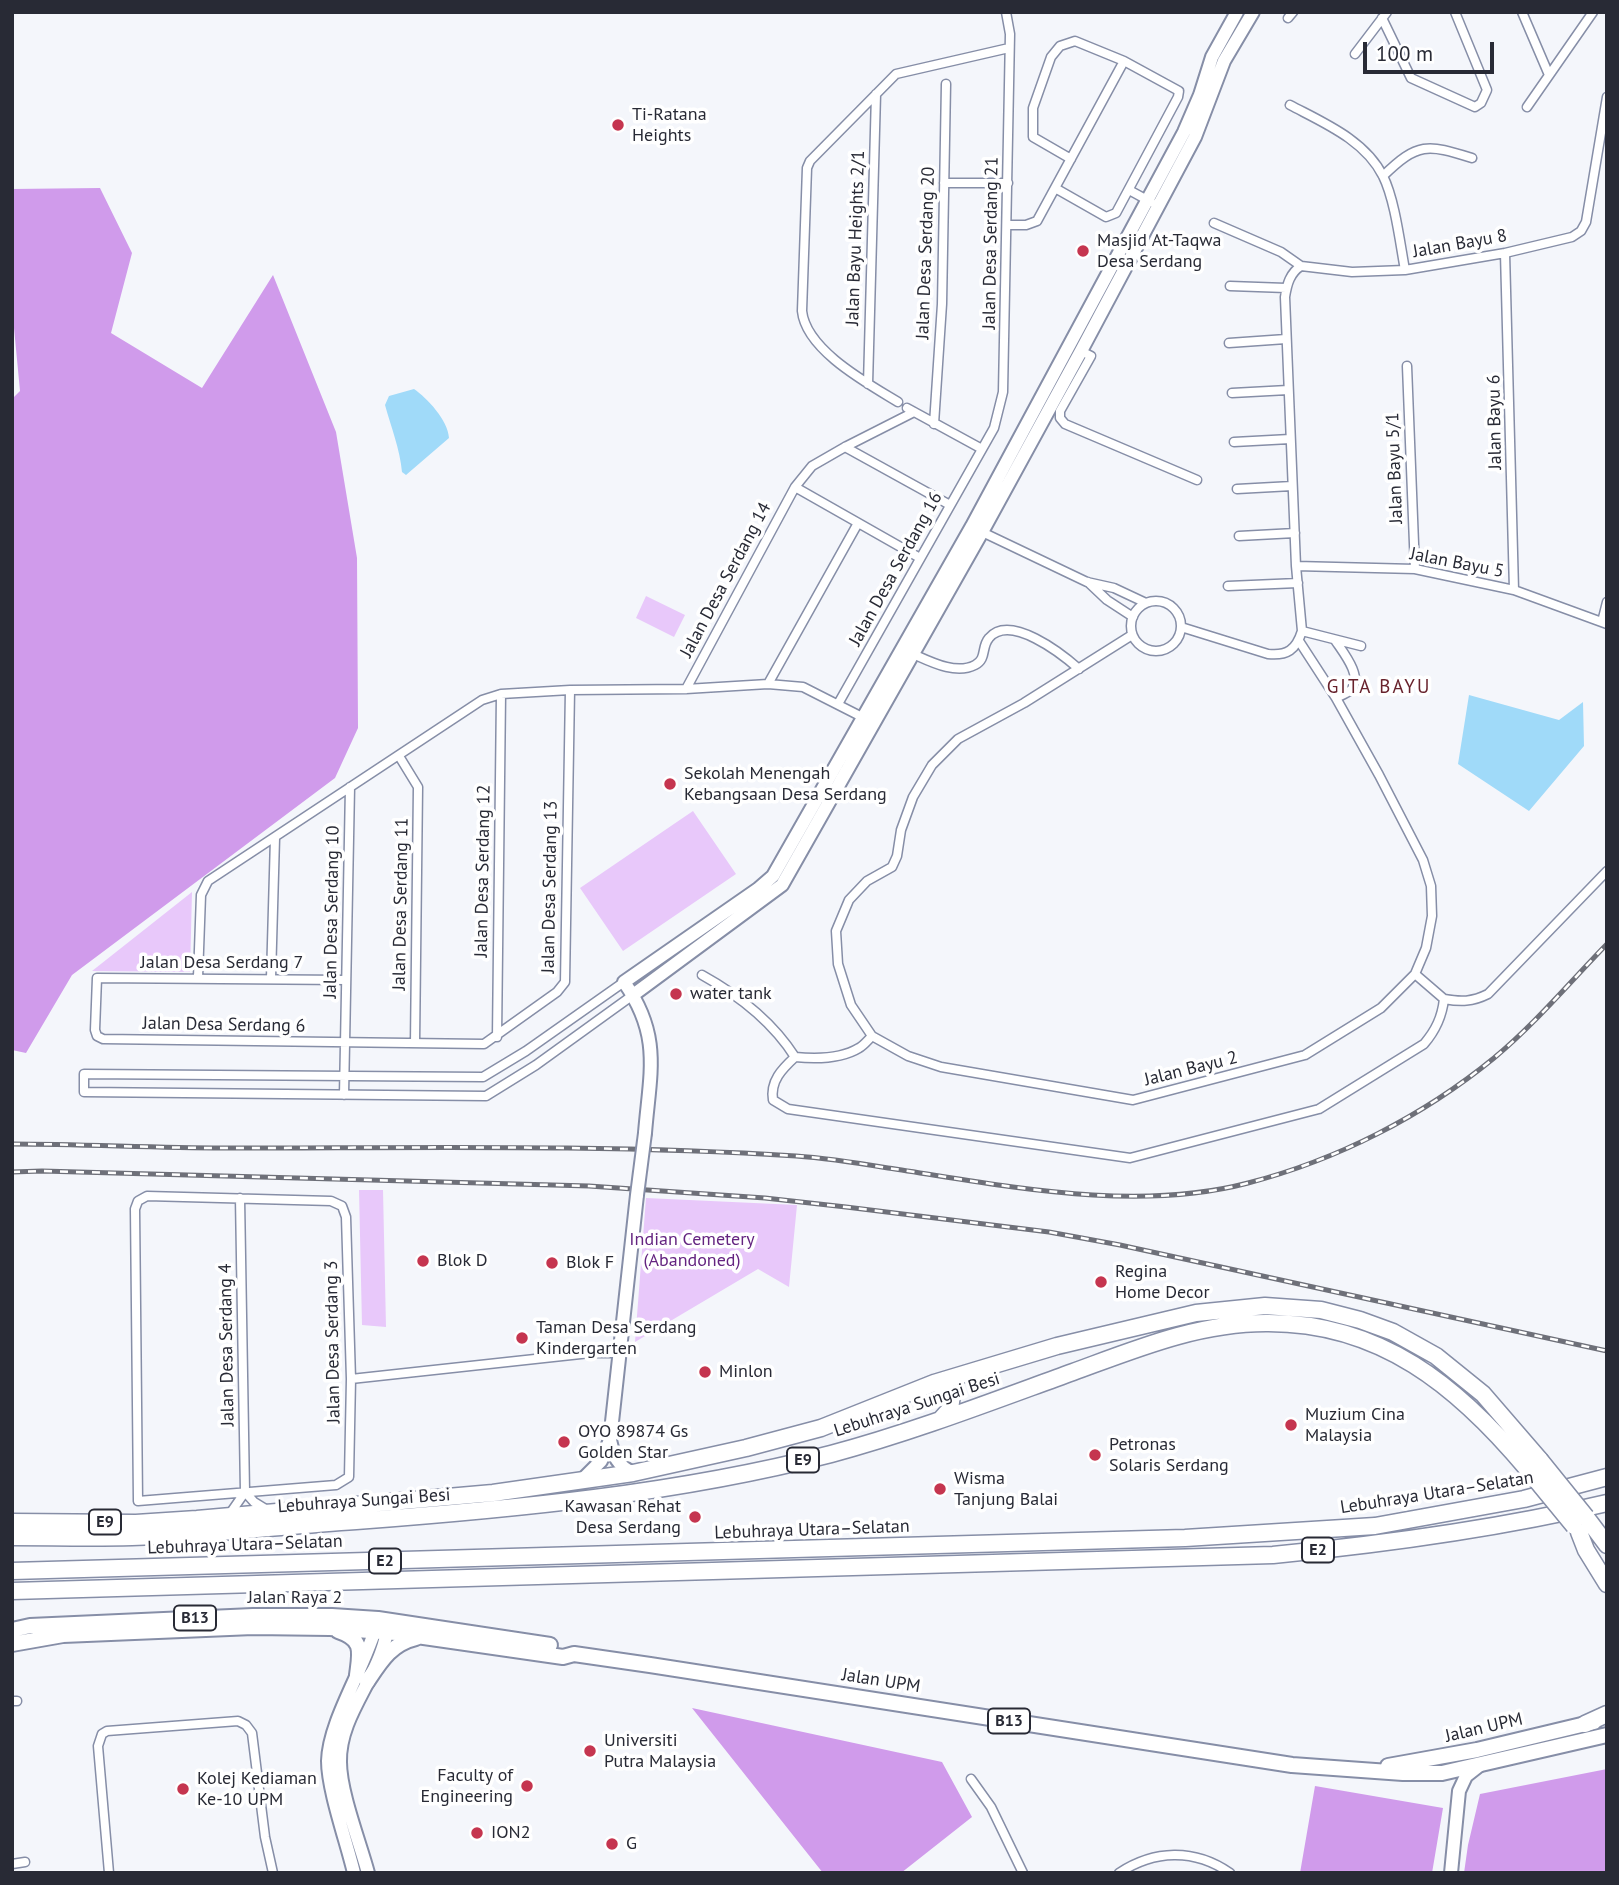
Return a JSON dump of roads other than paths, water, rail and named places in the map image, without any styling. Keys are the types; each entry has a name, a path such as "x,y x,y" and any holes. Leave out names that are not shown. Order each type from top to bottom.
{"highway":[{"name":"Lebuhraya Sungai Besi","path":"12,1522 136,1523 493,1493 580,1482 746,1448 821,1427 934,1383 1057,1346 1196,1313 1265,1306 1307,1309 1360,1320 1393,1332 1436,1356 1483,1394 1607,1565"},
{"name":"Lebuhraya Sungai Besi","path":"12,1537 133,1537 494,1511 672,1485 831,1454 941,1420 1199,1329 1267,1322 1334,1330 1367,1340 1398,1354 1449,1388 1534,1465"},
{"path":"934,1383 941,1385 952,1395 950,1409 941,1420"},
{"name":"Lebuhraya Utara–Selatan","path":"12,1571 1185,1538 1375,1526 1524,1499 1607,1478"},
{"name":"E2","path":"12,1591 1273,1555 1378,1545 1607,1503"},
{"path":"1580,1525 1586,1550 1607,1584"},
{"name":"Lebuhraya Sungai Besi","path":"1580,1525 1607,1545"},
{"path":"1585,1724 1607,1716"}],"main road":[{"name":"Jalan Raya 2","path":"12,1630 64,1624 253,1616 331,1616 382,1626 565,1648 574,1654"},
{"name":"Jalan Raya 2","path":"12,1644 63,1635 253,1626 382,1626"},
{"name":"Jalan UPM","path":"382,1626 425,1636 563,1657 574,1654 1292,1765 1442,1773 1607,1735"},
{"path":"330,1628 349,1634 357,1642 362,1679"},
{"path":"362,1679 394,1647 425,1636"},
{"name":"Jalan UPM","path":"1369,1770 1476,1750 1585,1724"}],"street":[{"name":"Jalan Desa Serdang 21","path":"982,449 994,428 1003,392 1010,34 1006,12"},
{"path":"1237,12 1212,57 1200,95 1153,203 1081,351 977,529 868,720 773,876 526,1051 483,1077 84,1074 84,1092 486,1096 536,1065 782,885 868,720 913,654 977,529 1153,203 1195,136 1224,61 1253,12"},
{"path":"1385,15 1411,78 1475,107 1482,103 1487,90 1455,12"},
{"path":"1522,12 1549,75"},
{"path":"1527,107 1593,12"},
{"path":"1355,54 1385,15"},
{"path":"1055,188 1106,217 1116,213 1179,91 1124,61 1075,41 1060,46 1051,57 1033,108 1033,137 1071,159"},
{"path":"898,402 848,372 807,331 802,311 807,168 896,74 1009,48"},
{"path":"1008,225 1026,225 1037,220 1124,61"},
{"name":"Jalan Desa Serdang 20","path":"934,424 942,304 946,84"},
{"name":"Jalan Bayu Heights 2/1","path":"868,384 876,94"},
{"name":"Jalan Bayu 8","path":"1214,223 1281,252 1301,266 1352,272 1405,270 1505,253 1572,237 1581,231 1586,222 1607,97"},
{"path":"1290,105 1356,142 1383,176 1395,218 1405,270"},
{"path":"1383,176 1408,155 1424,148 1439,148 1472,158"},
{"path":"944,183 1008,183"},
{"path":"1129,190 1153,203"},
{"name":"Jalan Bayu 6","path":"1505,253 1514,590"},
{"path":"1181,627 1268,654 1283,656 1293,650 1302,631 1294,533 1286,339 1286,288 1295,270 1301,266"},
{"path":"1230,286 1286,288"},
{"path":"1229,342 1286,339"},
{"path":"1081,351 1091,356 1060,411 1060,418 1065,424 1197,480"},
{"name":"Jalan Bayu 5/1","path":"1407,366 1415,569"},
{"path":"1232,393 1288,390"},
{"name":"Jalan Desa Serdang 14","path":"686,689 794,487 812,466 910,410 934,424"},
{"path":"934,424 982,449"},
{"path":"1234,442 1290,439"},
{"path":"845,447 950,505"},
{"name":"Jalan Desa Serdang 16","path":"838,704 982,449"},
{"path":"1237,489 1292,486"},
{"path":"794,487 920,558"},
{"path":"768,684 858,523"},
{"path":"977,529 1087,582 1114,588 1146,603"},
{"path":"1239,536 1294,533"},
{"name":"Jalan Bayu 5","path":"1296,566 1415,569 1514,590 1604,623"},
{"path":"1087,582 1132,617"},
{"path":"1228,586 1298,583"},
{"path":"1160,601 1173,607 1181,627 1177,640 1167,649 1159,651 1143,648 1132,635 1132,617 1140,606 1146,603 1160,601"},
{"path":"1604,623 1607,602"},
{"path":"913,654 943,666 972,667 984,656 983,649 991,635 999,631 1012,631 1043,642 1079,669"},
{"path":"1302,631 1361,646"},
{"path":"1132,635 1024,703 957,739 932,765 913,797 892,867 867,881 849,900 836,931 838,964 851,1004 872,1036 859,1048 839,1055 813,1059 795,1058 784,1067 775,1081 773,1100 788,1109 1130,1158 1319,1109 1424,1044 1435,1032 1442,1015 1444,999"},
{"path":"1299,640 1336,698 1423,859 1431,886 1432,916 1426,948 1415,974 1444,999 1474,1001 1488,994 1607,871"},
{"path":"1335,640 1354,672 1355,682 1352,689 1336,698"},
{"path":"198,977 201,895 208,881 482,699 501,694 570,690 686,689 768,684 803,687 868,720"},
{"name":"Jalan Desa Serdang 13","path":"484,1044 557,992 565,982 570,690"},
{"name":"Jalan Desa Serdang 12","path":"497,1037 501,694"},
{"name":"Jalan Desa Serdang 11","path":"399,756 418,788 415,1043"},
{"name":"Jalan Desa Serdang 10","path":"344,1095 350,788"},
{"path":"271,978 275,838"},
{"name":"Jalan Bayu 2","path":"872,1036 908,1056 941,1067 1133,1100 1305,1055 1381,1008 1415,974"},
{"path":"702,975 754,1009 780,1035 795,1058"},
{"name":"Jalan Desa Serdang 7","path":"103,1039 97,1036 95,1030 97,978 346,980"},
{"path":"580,1482 601,1461 610,1440 645,1133 651,1050 642,1011 624,982"},
{"name":"Jalan Desa Serdang 6","path":"103,1039 345,1040 484,1044"},
{"path":"240,1198 147,1196 138,1201 135,1209 138,1502 245,1492"},
{"name":"Jalan Desa Serdang 3","path":"240,1198 331,1201 342,1206 346,1217 351,1379 349,1477 336,1485 245,1492"},
{"name":"Jalan Desa Serdang 4","path":"240,1198 245,1492"},
{"path":"351,1379 590,1353 620,1353"},
{"path":"610,1440 615,1460 632,1473"},
{"path":"245,1492 254,1502 272,1513"},
{"path":"228,1516 245,1492"},
{"path":"354,1873 328,1763 331,1740 362,1679 382,1652 382,1626"},
{"path":"362,1679 346,1731 340,1762 343,1786 368,1873"},
{"path":"109,1873 98,1746 102,1734 107,1731 238,1721 253,1733 265,1836 273,1873"},
{"path":"1451,1873 1459,1791 1466,1776 1480,1765"},
{"path":"971,1779 991,1807 1023,1873"},
{"path":"1119,1873 1136,1861 1181,1854 1201,1858 1230,1873"},
{"path":"12,1864 25,1862"}],"water":[{"path":"414,389 441,417 449,438 406,475 402,472 385,405 389,396"},
{"path":"1469,695 1559,720 1583,702 1584,746 1529,811 1458,764"}],"railway":[{"path":"12,1144 197,1148 582,1148 725,1152 831,1159 1068,1193 1160,1196 1205,1192 1248,1183 1314,1162 1378,1134 1438,1099 1509,1045 1607,944"},
{"path":"12,1172 589,1186 765,1198 846,1207 1049,1232 1120,1245 1607,1351"}],"place":[{"name":"Ti-Ratana Heights","path":"618,125"},
{"name":"Masjid At-Taqwa Desa Serdang","path":"1083,251"},
{"name":"Sekolah Menengah Kebangsaan Desa Serdang","path":"670,784"},
{"name":"water tank","path":"676,994"},
{"name":"Blok D","path":"423,1261"},
{"name":"Blok F","path":"552,1263"},
{"name":"Regina Home Decor","path":"1101,1282"},
{"name":"Taman Desa Serdang Kindergarten","path":"522,1338"},
{"name":"Minlon","path":"705,1372"},
{"name":"Muzium Cina Malaysia","path":"1291,1425"},
{"name":"OYO 89874 Gs Golden Star","path":"564,1442"},
{"name":"Petronas Solaris Serdang","path":"1095,1455"},
{"name":"Wisma Tanjung Balai","path":"940,1489"},
{"name":"Kawasan Rehat Desa Serdang","path":"695,1517"},
{"name":"Universiti Putra Malaysia","path":"590,1751"},
{"name":"Faculty of Engineering","path":"527,1786"},
{"name":"Kolej Kediaman Ke-10 UPM","path":"183,1789"},
{"name":"ION2","path":"477,1833"},
{"name":"G","path":"612,1844"}],"district":[{"name":"GITA BAYU","path":"1379,688"}],"park label":[{"name":"Indian Cemetery (Abandoned)","path":"692,1250"}]}
